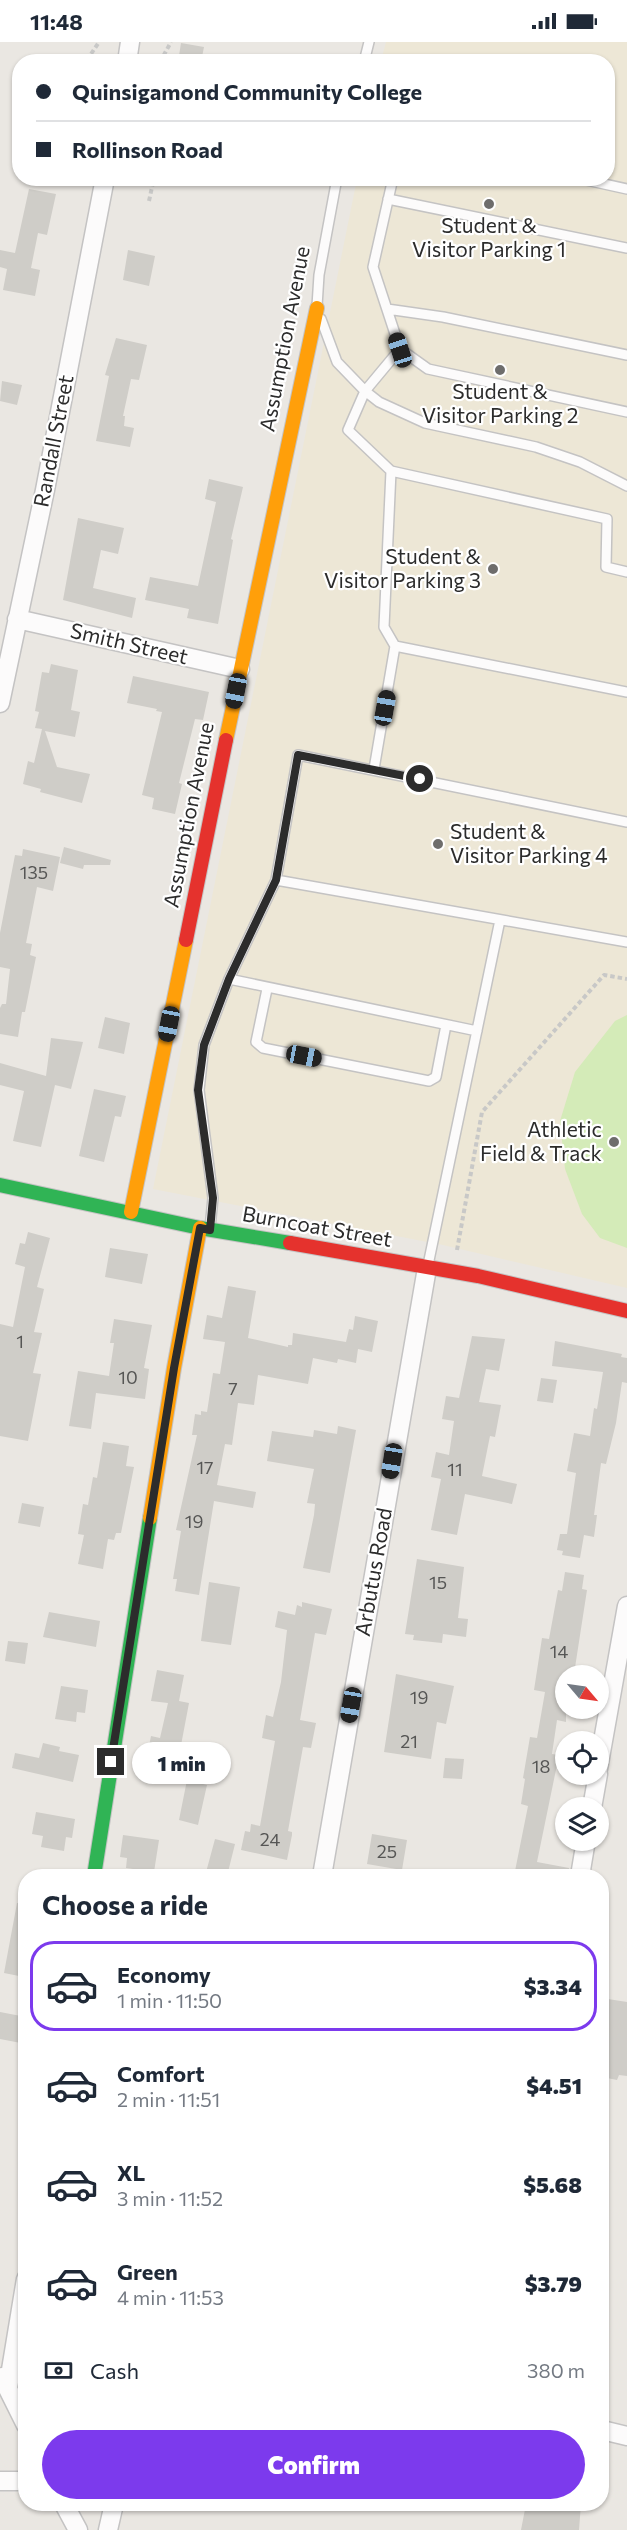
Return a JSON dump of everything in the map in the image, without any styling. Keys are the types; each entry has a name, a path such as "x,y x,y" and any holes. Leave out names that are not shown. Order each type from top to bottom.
{"street":[{"name":"Randall Street","path":"0,703 45,490 103,186"},
{"name":"Assumption Avenue","path":"131,1212 240,669 317,308"},
{"name":"Smith Street","path":"17,619 240,669"},
{"name":"Burncoat Street","path":"0,1185 205,1229 528,1286 627,1311"},
{"path":"94,1869 174,1368 205,1229"},
{"name":"Arbutus Road","path":"323,1869 427,1268"},
{"path":"605,1731 627,1606"},
{"path":"581,1869 584,1851"},
{"path":"18,2316 4,2380 18,2409"},
{"path":"609,2432 627,2436"},
{"path":"0,2481 18,2481"},
{"path":"68,2511 78,2530"},
{"path":"108,2530 112,2511"}],"lane":[{"name":"Assumption Avenue","path":"317,308 319,275 336,186"},
{"path":"391,186 373,267 400,350 428,369 627,412"},
{"path":"388,199 627,248"},
{"path":"317,308 337,362 379,402 425,423 536,447 580,462 627,486"},
{"path":"387,309 443,317 627,355"},
{"path":"400,350 365,391 348,429 391,471 607,519 606,567 627,572"},
{"path":"374,769 395,646 384,627 391,471"},
{"path":"395,646 627,692"},
{"path":"205,1229 213,1198 198,1090 204,1045 229,979 276,880 298,755 627,822"},
{"path":"276,880 627,942"},
{"path":"427,1268 500,920"},
{"path":"229,979 477,1031"},
{"path":"267,988 256,1042 263,1048 429,1081 436,1077 446,1025"}],"path":[{"path":"149,201 152,186"},
{"path":"456,1253 482,1112 604,975 627,979"}],"shaded area":[{"path":"386,42 627,42 627,1288 443,1245 153,1189 356,186 615,186 615,54 383,54"}],"green space":[{"path":"627,1015 627,1248 600,1238 582,1214 565,1169 560,1121 575,1072 615,1021"}],"building":[{"path":"181,43 204,47 203,54 179,54"},
{"path":"29,189 56,194 47,235 38,233 31,268 40,270 35,296 3,290 7,269 0,267 0,250 15,253"},
{"path":"128,250 155,256 149,286 123,280"},
{"path":"116,338 147,345 139,380 131,379 123,416 125,416 124,426 134,428 130,447 96,441 109,376 105,375"},
{"path":"2,381 22,385 17,405 0,401"},
{"path":"209,479 243,487 231,539 233,540 218,624 187,618 189,609 145,600 150,577 198,586 216,502 205,499"},
{"path":"78,518 124,528 118,554 101,550 93,588 136,598 132,618 63,600"},
{"path":"51,664 78,670 71,710 80,712 75,737 45,731 57,767 90,774 82,803 40,792 41,789 23,784 28,761 34,763 42,729 35,728 39,712 35,711 42,672 49,673"},
{"path":"133,676 209,692 203,720 195,719 179,783 182,784 175,814 152,809 154,798 142,795 162,712 127,703"},
{"path":"64,847 111,860 110,865 84,865 83,869 60,863"},
{"path":"23,849 60,857 53,891 37,887 26,943 32,944 30,955 36,957 18,1037 0,1034 0,1008 2,1004 6,1004 10,969 0,967 0,933 15,855 22,856"},
{"path":"105,1017 130,1023 124,1054 98,1048"},
{"path":"51,1038 83,1042 71,1089 55,1085 41,1147 13,1141 24,1091 0,1085 0,1063 46,1076"},
{"path":"94,1089 126,1096 121,1117 115,1116 104,1162 79,1156"},
{"path":"28,1232 50,1238 37,1287 44,1289 34,1332 42,1333 33,1373 41,1374 28,1441 0,1436 0,1324 13,1327 25,1267 15,1264 20,1243 25,1244"},
{"path":"110,1248 148,1254 142,1284 105,1277"},
{"path":"228,1286 256,1291 248,1338 288,1347 292,1345 293,1333 346,1342 349,1329 353,1330 355,1316 378,1321 372,1352 358,1349 356,1363 338,1359 337,1363 313,1358 308,1384 258,1375 254,1405 238,1403 232,1445 225,1444 217,1485 256,1492 253,1508 214,1501 199,1595 175,1591 177,1579 173,1579 181,1531 176,1530 197,1435 192,1435 195,1414 201,1415 201,1411 207,1412 213,1373 220,1374 225,1342 203,1339 207,1315 222,1318"},
{"path":"114,1319 152,1325 144,1368 149,1369 145,1399 96,1393 91,1429 69,1426 78,1371 109,1376 114,1343 110,1343"},
{"path":"472,1336 505,1339 499,1371 486,1369 479,1402 501,1405 495,1437 490,1436 482,1476 517,1484 512,1504 465,1494 457,1535 431,1530 441,1479 431,1477 436,1452 449,1455 454,1421 442,1419 446,1396 459,1398"},
{"path":"555,1341 622,1354 621,1357 627,1358 627,1383 622,1382 616,1423 606,1464 601,1463 594,1515 597,1515 594,1537 584,1535 580,1558 562,1555 563,1551 557,1550 560,1534 567,1534 576,1473 567,1471 574,1433 590,1436 603,1372 552,1366"},
{"path":"541,1378 557,1380 553,1403 537,1401"},
{"path":"338,1426 356,1430 330,1573 303,1568 314,1515 315,1504 307,1503 314,1469 267,1461 272,1431 313,1437 314,1430 337,1434"},
{"path":"103,1442 129,1446 126,1466 134,1467 121,1533 116,1533 114,1540 108,1539 103,1569 78,1564 84,1535 78,1534 83,1504 88,1505 93,1477 97,1478"},
{"path":"22,1503 44,1507 40,1527 18,1523"},
{"path":"417,1559 464,1567 458,1618 468,1619 466,1637 443,1634 442,1643 413,1640 414,1635 405,1634"},
{"path":"565,1572 584,1575 582,1589 587,1590 575,1665 555,1665 555,1719 566,1719 566,1722 557,1720 552,1754 555,1754 555,1774 537,1862 569,1869 515,1869 528,1806 521,1804 525,1779 523,1778 530,1737 537,1738 545,1692 534,1690 542,1638 549,1639 558,1590 562,1591"},
{"path":"209,1582 240,1587 231,1645 201,1641"},
{"path":"302,1602 332,1609 326,1635 315,1633 300,1720 316,1723 311,1748 303,1747 288,1831 292,1832 292,1835 287,1860 241,1850 245,1831 250,1832 251,1824 260,1826 275,1741 262,1738 266,1715 273,1717 281,1682 287,1630 275,1627 278,1611 295,1615 297,1605 302,1607"},
{"path":"49,1612 100,1621 96,1647 43,1637"},
{"path":"8,1641 28,1643 25,1664 5,1661"},
{"path":"157,1670 184,1675 179,1701 189,1703 175,1777 142,1772 146,1745 149,1746 151,1736 160,1738 168,1703 151,1701"},
{"path":"396,1674 454,1686 446,1724 437,1722 431,1759 384,1752"},
{"path":"61,1686 88,1690 85,1713 77,1712 76,1722 55,1719"},
{"path":"43,1743 60,1747 59,1751 79,1755 73,1782 12,1768 15,1753 39,1758"},
{"path":"445,1758 464,1759 462,1779 443,1778"},
{"path":"187,1780 207,1785 198,1825 179,1820"},
{"path":"36,1812 75,1819 72,1838 66,1837 64,1851 41,1847 43,1836 32,1834"},
{"path":"372,1834 407,1840 402,1869 367,1864"},
{"path":"123,1835 159,1840 154,1869 126,1868 127,1858 120,1857"},
{"path":"215,1839 235,1844 229,1869 207,1869"},
{"path":"17,1903 18,1903 18,1976 4,1973"},
{"path":"609,1999 627,2002 627,2076 619,2075 617,2080 609,2078"},
{"path":"0,2012 18,2015 18,2042 0,2039"},
{"path":"525,2511 580,2511 579,2530 521,2530"}],"traffic: fast":[{"path":"0,1185 200,1228 290,1243"},
{"path":"95,1869 150,1518"}],"traffic: slow":[{"path":"226,740 317,308"},
{"path":"131,1212 186,940"},
{"path":"150,1518 174,1368 200,1228"}],"traffic: jam":[{"path":"186,940 226,740"},
{"path":"290,1243 478,1276 627,1311"}],"place":[{"name":"Student & Visitor Parking 1","path":"489,204"},
{"name":"Student & Visitor Parking 2","path":"500,370"},
{"name":"Student & Visitor Parking 3","path":"493,569"},
{"name":"Student & Visitor Parking 4","path":"438,844"},
{"name":"Athletic Field & Track","path":"614,1142"}],"route":[{"path":"111,1762 174,1368 200,1228 210,1230 213,1198 198,1090 204,1045 229,979 276,880 298,755 420,779"}]}
